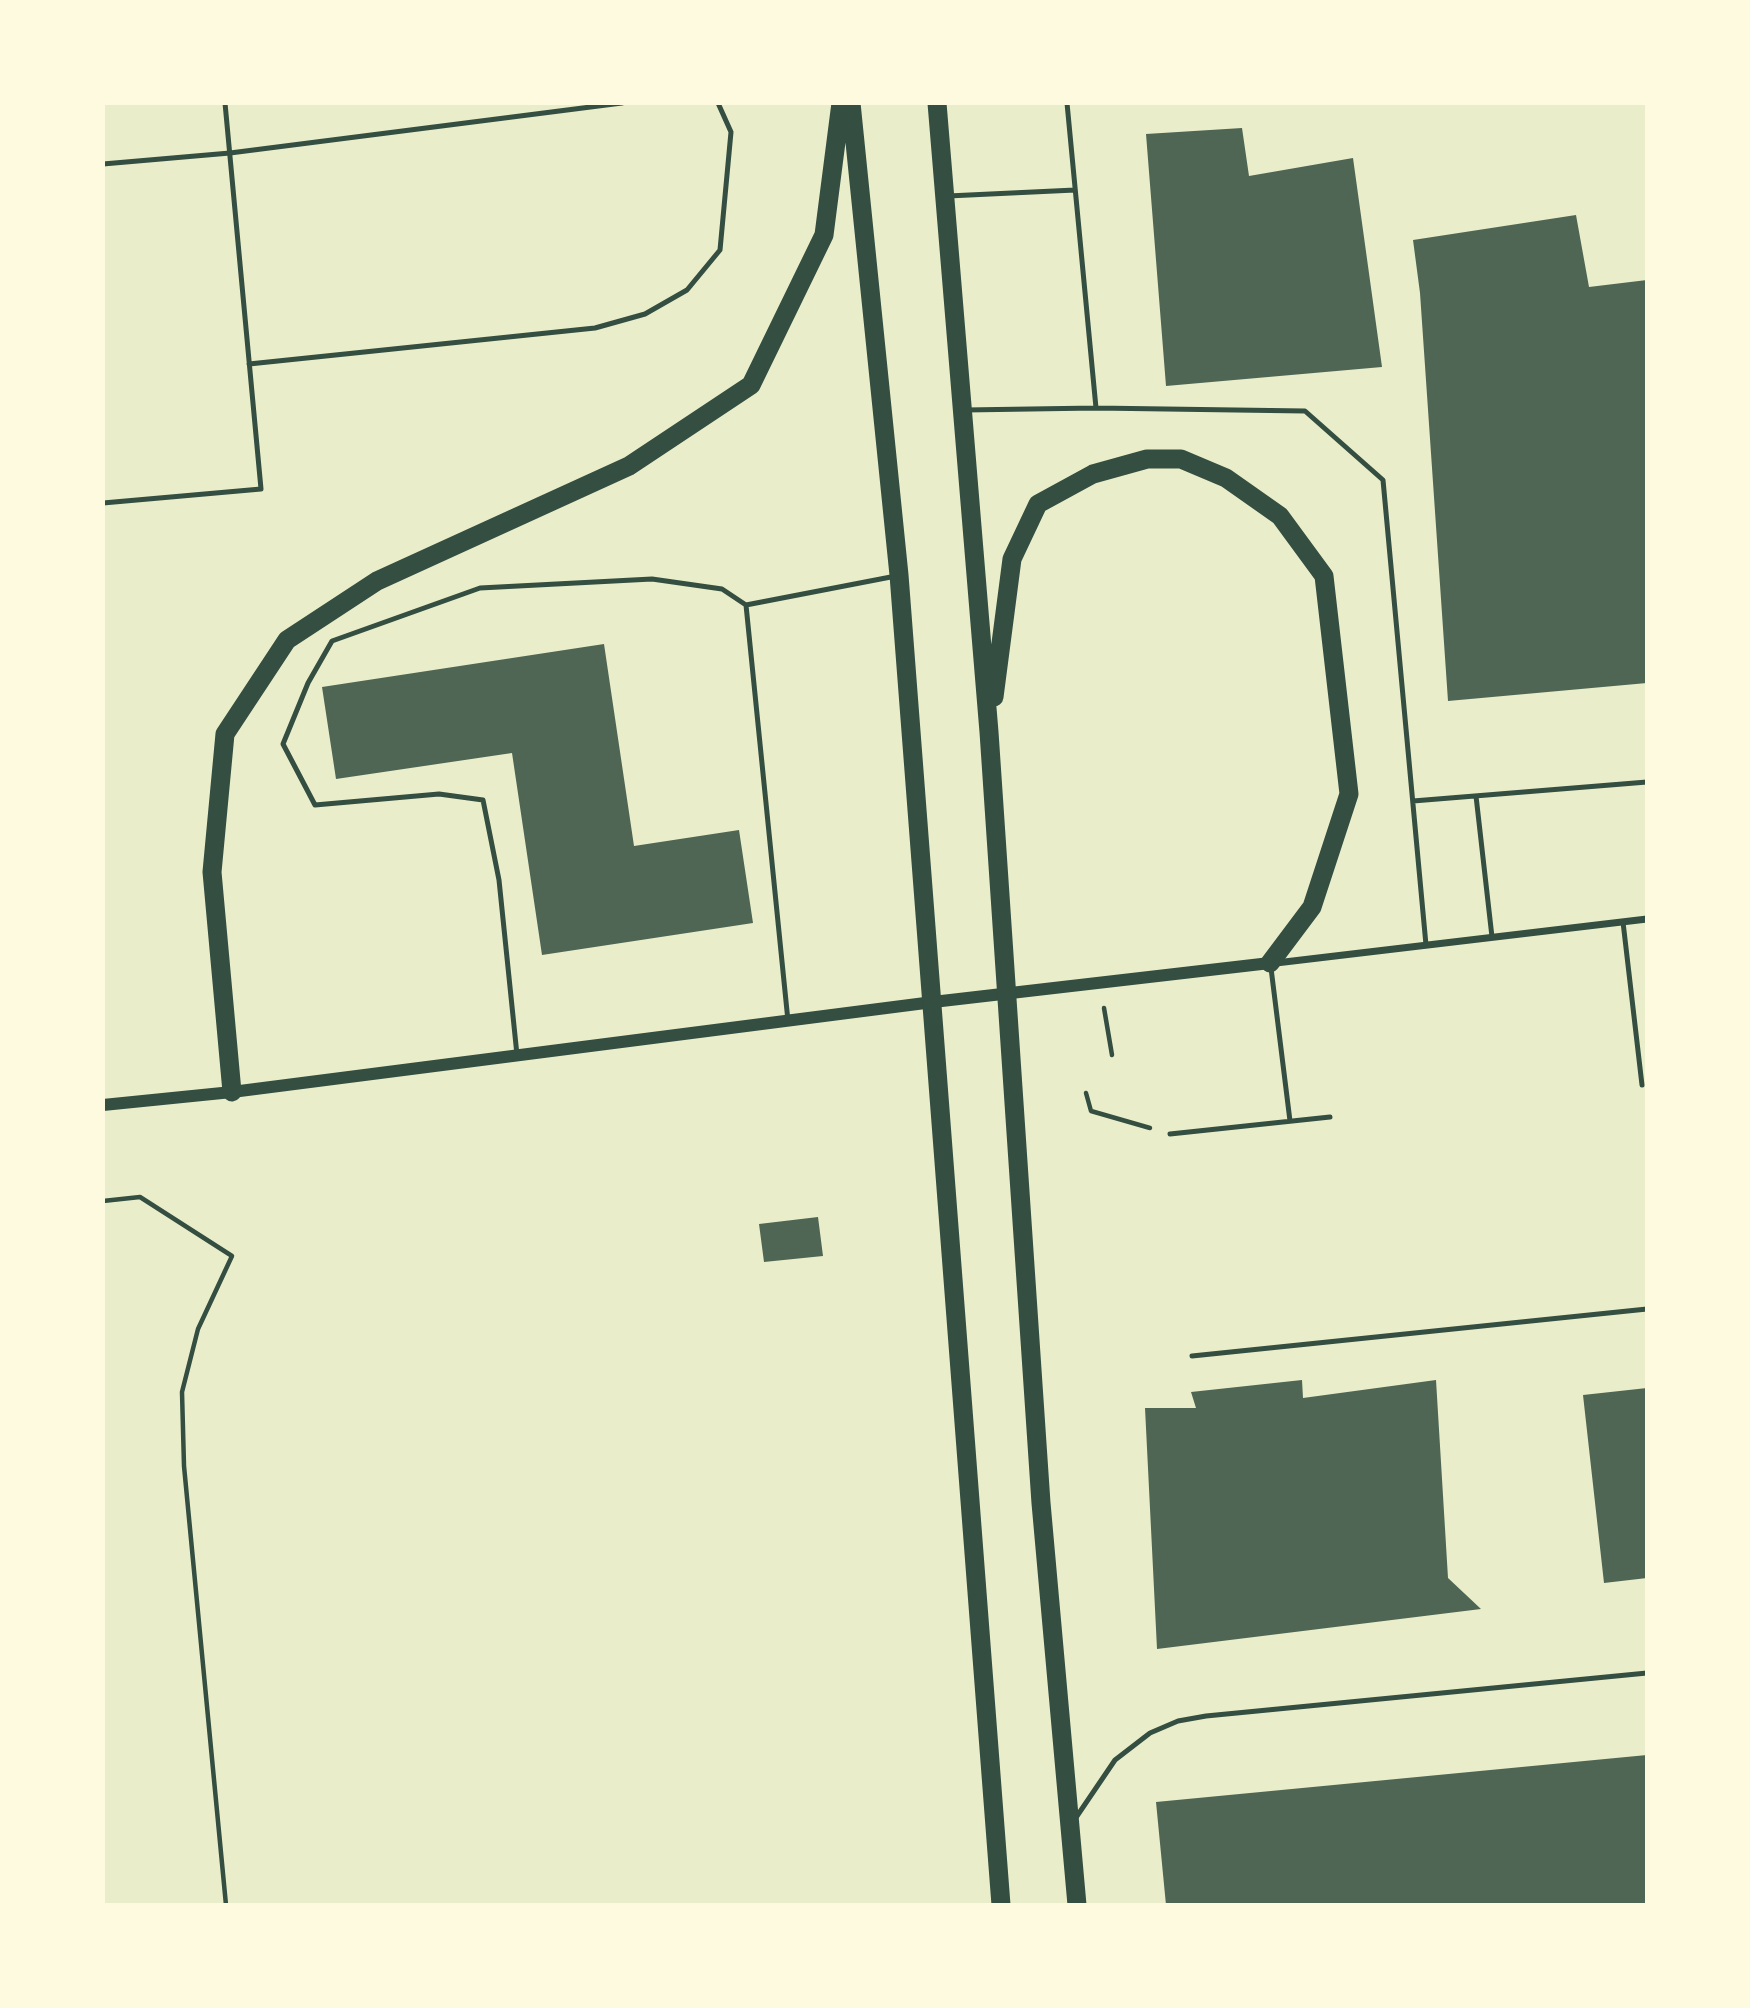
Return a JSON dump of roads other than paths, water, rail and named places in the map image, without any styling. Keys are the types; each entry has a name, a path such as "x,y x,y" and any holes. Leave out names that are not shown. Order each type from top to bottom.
{"highway":[{"path":"232,1092 212,872 225,734 287,640 377,581 629,466 751,385 824,235 841,103"},
{"path":"851,103 899,575 1001,1905"},
{"path":"937,103 989,732 1041,1503 1077,1905"},
{"path":"989,732 1012,559 1038,504 1093,474 1147,459 1181,459 1226,478 1280,516 1324,576 1349,794 1312,906 1270,963"}],"street":[{"path":"103,1105 232,1092 933,1002 1647,919"}],"lane":[{"path":"103,503 261,489 225,103"},
{"path":"103,164 230,153 622,103"},
{"path":"249,364 595,328 645,314 687,290 720,250 731,132 718,103"},
{"path":"1067,103 1096,408"},
{"path":"945,196 1075,190"},
{"path":"962,410 1096,408 1305,411 1383,480 1426,945"},
{"path":"517,1055 499,880 483,800 439,794 314,804 283,744 308,683 332,641 480,588 652,579 722,589 746,605 899,575"},
{"path":"746,605 788,1021"},
{"path":"1413,801 1647,782"},
{"path":"1476,796 1492,937"},
{"path":"1623,921 1642,1085"},
{"path":"1270,963 1290,1121"},
{"path":"1170,1134 1330,1117"},
{"path":"1192,1356 1647,1309"},
{"path":"1069,1828 1115,1760 1150,1733 1178,1721 1206,1716 1647,1673"}]}
